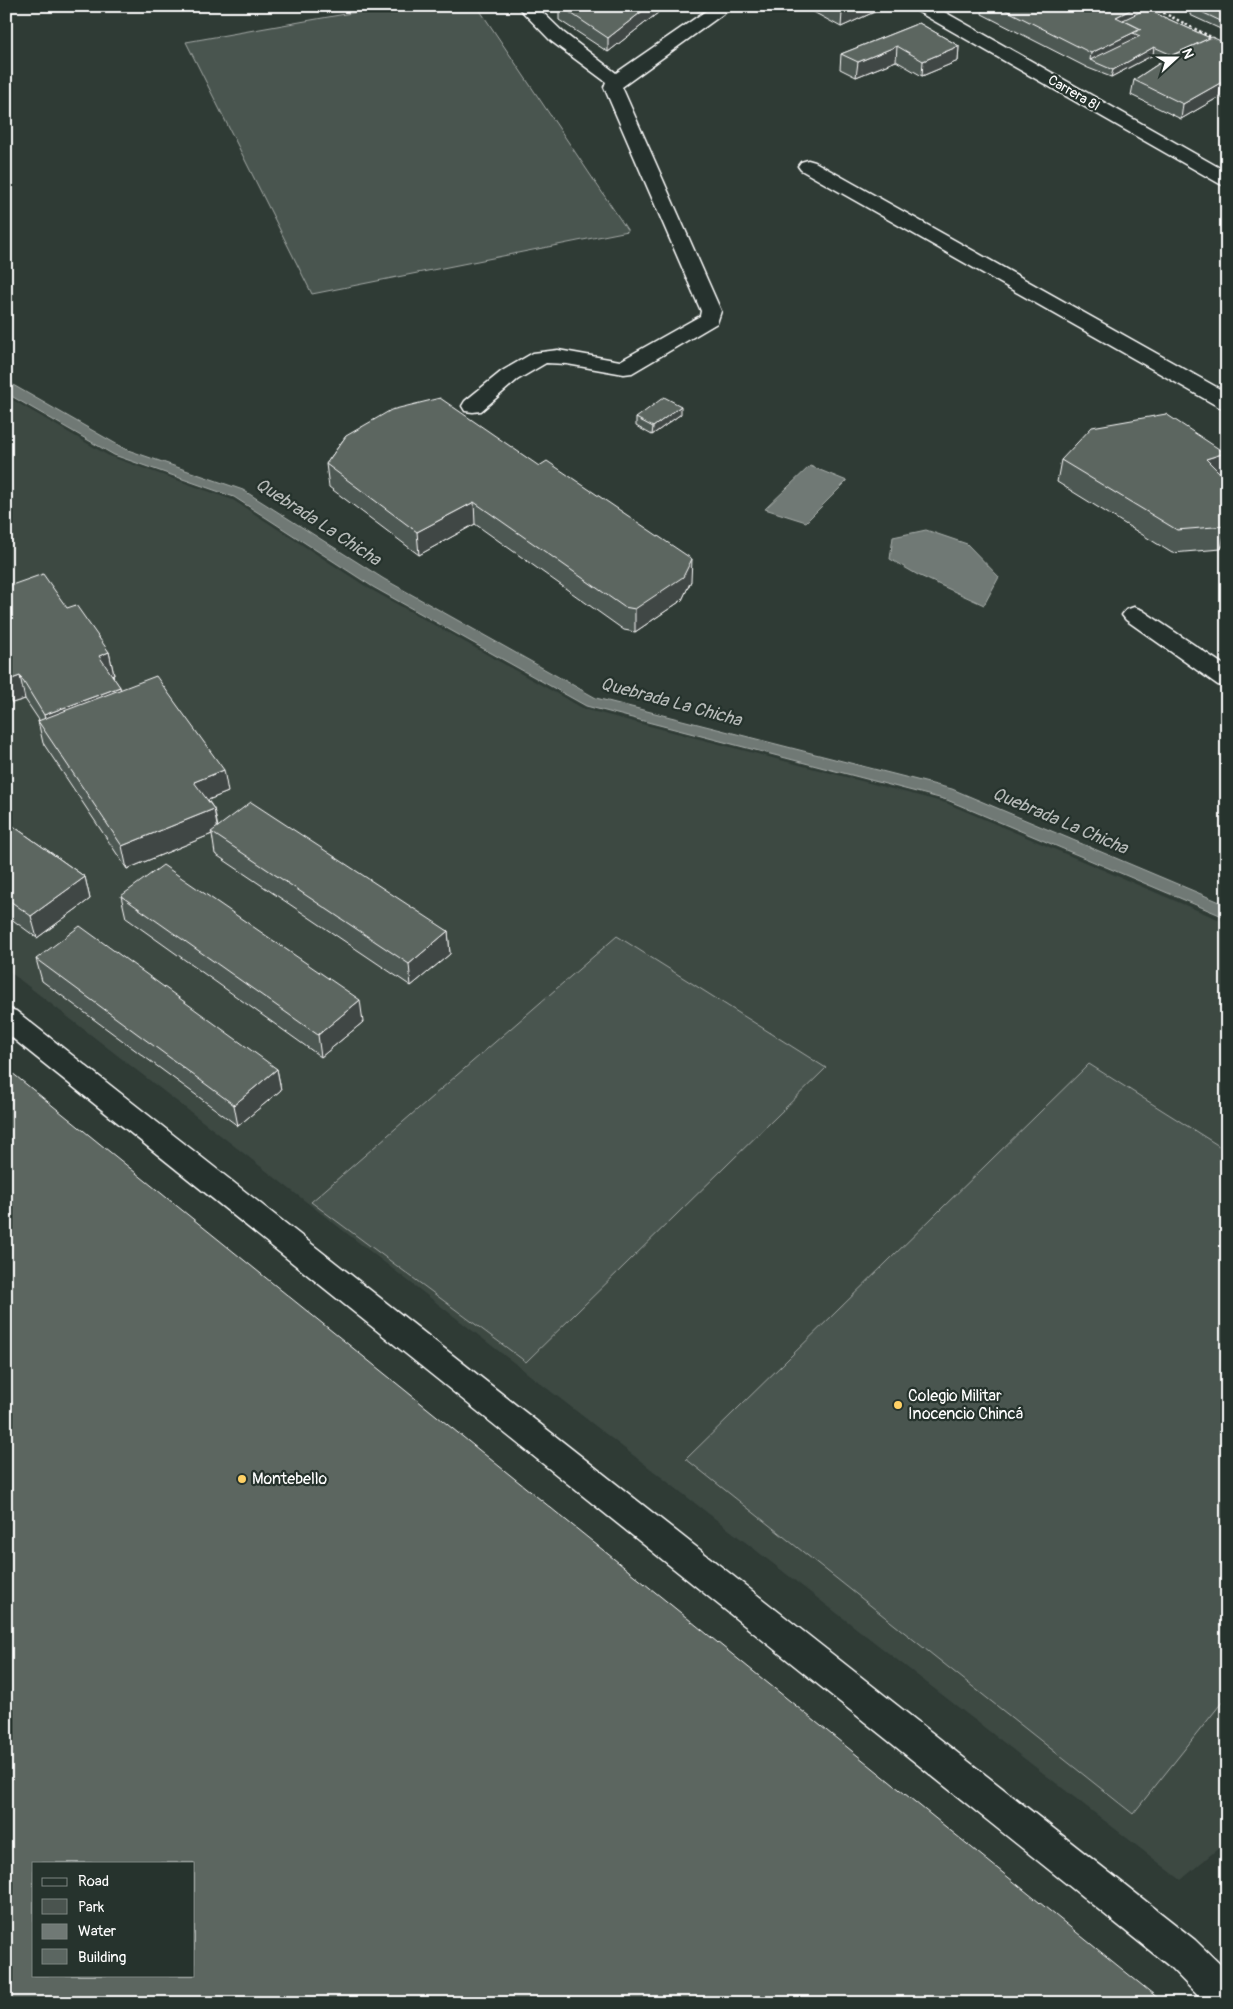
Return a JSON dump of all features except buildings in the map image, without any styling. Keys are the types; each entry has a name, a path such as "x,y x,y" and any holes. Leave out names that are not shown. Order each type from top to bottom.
{"street":[{"path":"526,6 539,21 578,54 616,81"},
{"path":"473,406 534,359 548,355 608,367 624,368 710,319 711,311 613,87 616,81 725,6"},
{"name":"Carrera 8I","path":"921,6 1227,180"},
{"path":"808,166 1227,402"},
{"path":"1134,615 1227,679"},
{"path":"6,1018 1182,1952 1227,1998"}],"path":[{"path":"1150,6 1218,41"}],"shaded area":[{"name":"Colegio Militar Inocencio Chincá","path":"6,396 109,456 233,500 370,589 584,709 946,803 1227,923 1227,1841 1181,1880 6,969"}],"green space":[{"path":"391,6 477,6 628,231 312,294 186,42"},
{"path":"617,936 826,1068 526,1362 311,1202"},
{"path":"1089,1064 1227,1151 1227,1696 1133,1814 686,1459"}],"water":[{"path":"6,381 125,449 243,490 384,579 596,698 952,789 1227,905 1227,918 947,800 586,706 373,587 234,497 114,455 6,393"},
{"path":"810,466 847,481 806,522 765,509"},
{"path":"926,530 967,544 999,577 984,605 918,575 890,559 893,537"}],"place":[{"name":"Colegio Militar Inocencio Chincá","path":"898,1405"},
{"name":"Montebello","path":"242,1479"}],"water label":[{"name":"Quebrada La Chicha","path":"318,522"},
{"name":"Quebrada La Chicha","path":"671,702"},
{"name":"Quebrada La Chicha","path":"1060,821"}]}
